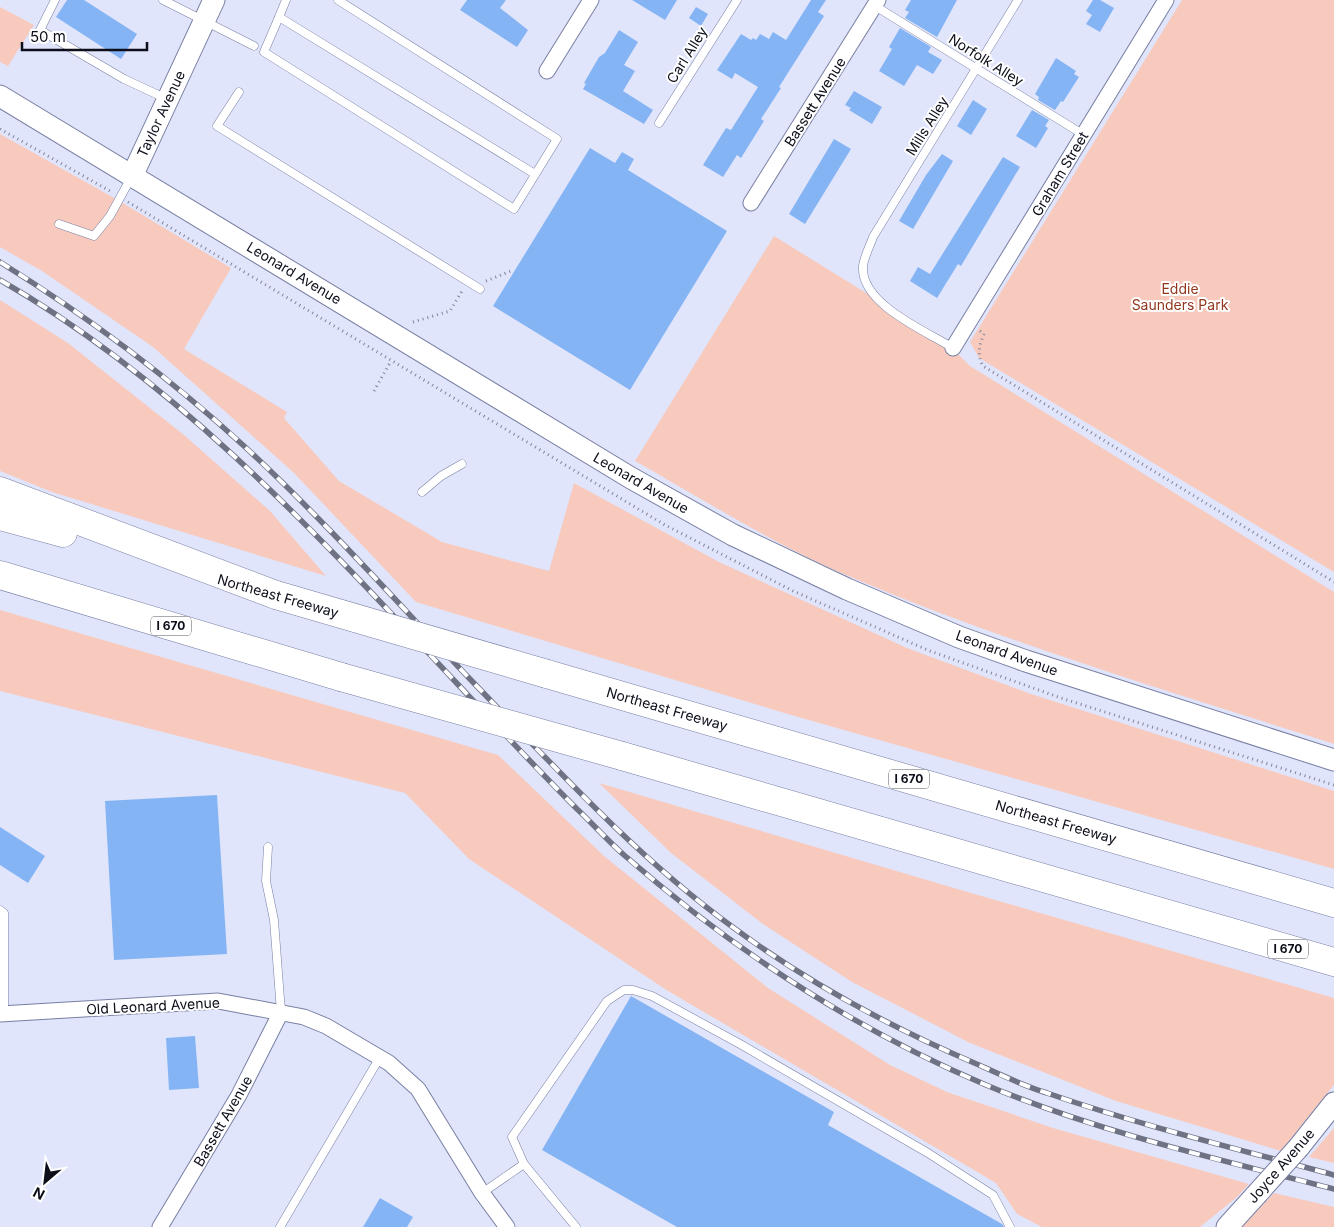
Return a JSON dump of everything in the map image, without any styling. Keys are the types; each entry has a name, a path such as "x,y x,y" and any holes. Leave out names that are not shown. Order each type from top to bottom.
{"highway":[{"path":"0,491 276,595"},
{"name":"Northeast Freeway","path":"0,516 1334,903"},
{"name":"I 670","path":"0,576 341,677 622,756 1334,962"}],"street":[{"name":"Taylor Avenue","path":"132,174 214,0"},
{"path":"547,71 591,0"},
{"name":"Graham Street","path":"953,348 1166,0"},
{"name":"Bassett Avenue","path":"751,203 877,3"},
{"name":"Leonard Avenue","path":"0,96 132,174 631,478 741,539 863,596 960,637 1026,661 1334,760"},
{"name":"Old Leonard Avenue","path":"2,1014 218,1001 304,1017 326,1026 380,1057 418,1089 482,1193 507,1227"},
{"name":"Bassett Avenue","path":"160,1227 239,1095 281,1012"},
{"name":"Joyce Avenue","path":"1227,1227 1299,1147 1334,1103"}],"lane":[{"path":"55,0 40,30 124,79 168,99"},
{"path":"162,0 254,46"},
{"path":"286,0 264,52 514,209 556,139 338,0"},
{"name":"Carl Alley","path":"659,123 737,0"},
{"name":"Mills Alley","path":"953,348 880,304 867,286 863,267 873,237 1018,0"},
{"name":"Norfolk Alley","path":"877,3 977,69 1084,135"},
{"path":"279,17 535,174"},
{"path":"239,92 217,126 477,287"},
{"path":"59,224 94,236 110,216 132,174"},
{"path":"422,492 441,476 462,464"},
{"path":"268,847 266,881 274,920 281,1012"},
{"path":"0,910 4,912 2,1014"},
{"path":"576,1227 524,1164 512,1137 607,1001 624,990 633,990 652,996 740,1044 928,1153 993,1195 1010,1227"},
{"path":"280,1227 380,1057"},
{"path":"482,1193 524,1164"}],"path":[{"path":"413,322 450,311 464,288 477,287 511,272"},
{"path":"968,324 984,334 980,344 979,355 983,366 1334,582"},
{"path":"374,391 392,361"}],"green space":[{"name":"Eddie Saunders Park","path":"1182,0 1334,0 1334,572 979,358 970,342"},
{"path":"0,7 34,25 8,66 0,62"},
{"path":"0,134 116,199 231,268 184,349 287,412 284,418 339,481 442,542 549,571 574,483 719,562 907,648 1031,694 1334,791 1334,869 791,715 416,602 294,473 153,347 42,271 0,247"},
{"path":"774,236 947,343 970,366 1334,592 1334,744 1084,664 899,597 839,572 787,547 635,461"},
{"path":"0,300 68,343 184,435 270,511 326,576 52,492 0,471"},
{"path":"0,610 498,755 604,856 768,988 890,1065 947,1092 1053,1128 1249,1184 1237,1197 1200,1227 1042,1227 1017,1214 996,1183 668,991 469,859 405,793 0,691"},
{"path":"599,783 1334,998 1334,1085 1281,1151 1116,1101 970,1043 852,982 763,924 671,853"},
{"path":"1334,1128 1334,1163 1309,1157"},
{"path":"1274,1193 1334,1207 1334,1227 1242,1227"}],"building":[{"path":"67,0 84,0 137,34 121,59 56,17"},
{"path":"467,0 506,0 500,8 528,30 517,47 460,10"},
{"path":"632,0 677,0 665,20"},
{"path":"811,0 826,0 818,12 824,16 779,87 781,88 761,119 764,121 741,158 737,155 723,177 703,165 726,128 731,130 758,87 735,73 732,79 717,70 741,34 751,40 753,38 756,40 760,34 769,39 773,32 786,40"},
{"path":"911,0 957,0 937,37 905,18 909,12 905,10"},
{"path":"1093,0 1100,0 1114,8 1100,32 1086,24 1092,15 1086,11"},
{"path":"696,7 708,14 701,26 689,18"},
{"path":"900,28 931,47 928,52 942,60 933,74 917,65 904,86 879,71 892,49 889,47"},
{"path":"619,30 638,42 624,65 635,71 623,91 653,110 644,124 583,89 586,84 584,83 599,57 605,53"},
{"path":"1056,58 1076,71 1074,74 1079,77 1063,102 1061,101 1055,110 1038,100 1039,97 1035,94"},
{"path":"854,91 882,107 872,124 849,110 851,108 845,105"},
{"path":"973,100 987,109 971,135 957,126"},
{"path":"1032,110 1049,120 1045,126 1048,128 1036,148 1016,136"},
{"path":"834,139 851,149 805,224 789,214"},
{"path":"590,148 615,163 622,152 634,159 628,170 727,231 630,390 493,306"},
{"path":"942,154 953,161 913,229 899,221 926,175"},
{"path":"1003,157 1020,167 961,266 958,264 937,298 910,281 918,267 930,274"},
{"path":"217,795 227,954 114,960 105,801"},
{"path":"0,827 45,856 28,883 0,865"},
{"path":"631,996 834,1112 828,1125 1002,1224 1004,1227 677,1227 542,1150"},
{"path":"195,1036 199,1088 169,1090 166,1038"},
{"path":"380,1198 413,1217 407,1227 363,1227"}],"railway":[{"path":"0,262 96,326 216,420 330,531 596,809 663,871 698,900 734,928 792,968 883,1020 1021,1084 1154,1127 1334,1175"},
{"path":"0,280 64,320 125,364 184,412 240,462 295,514 529,760 612,844 665,890 751,954 796,984 889,1039 937,1063 1028,1102 1114,1131 1334,1189"}]}
